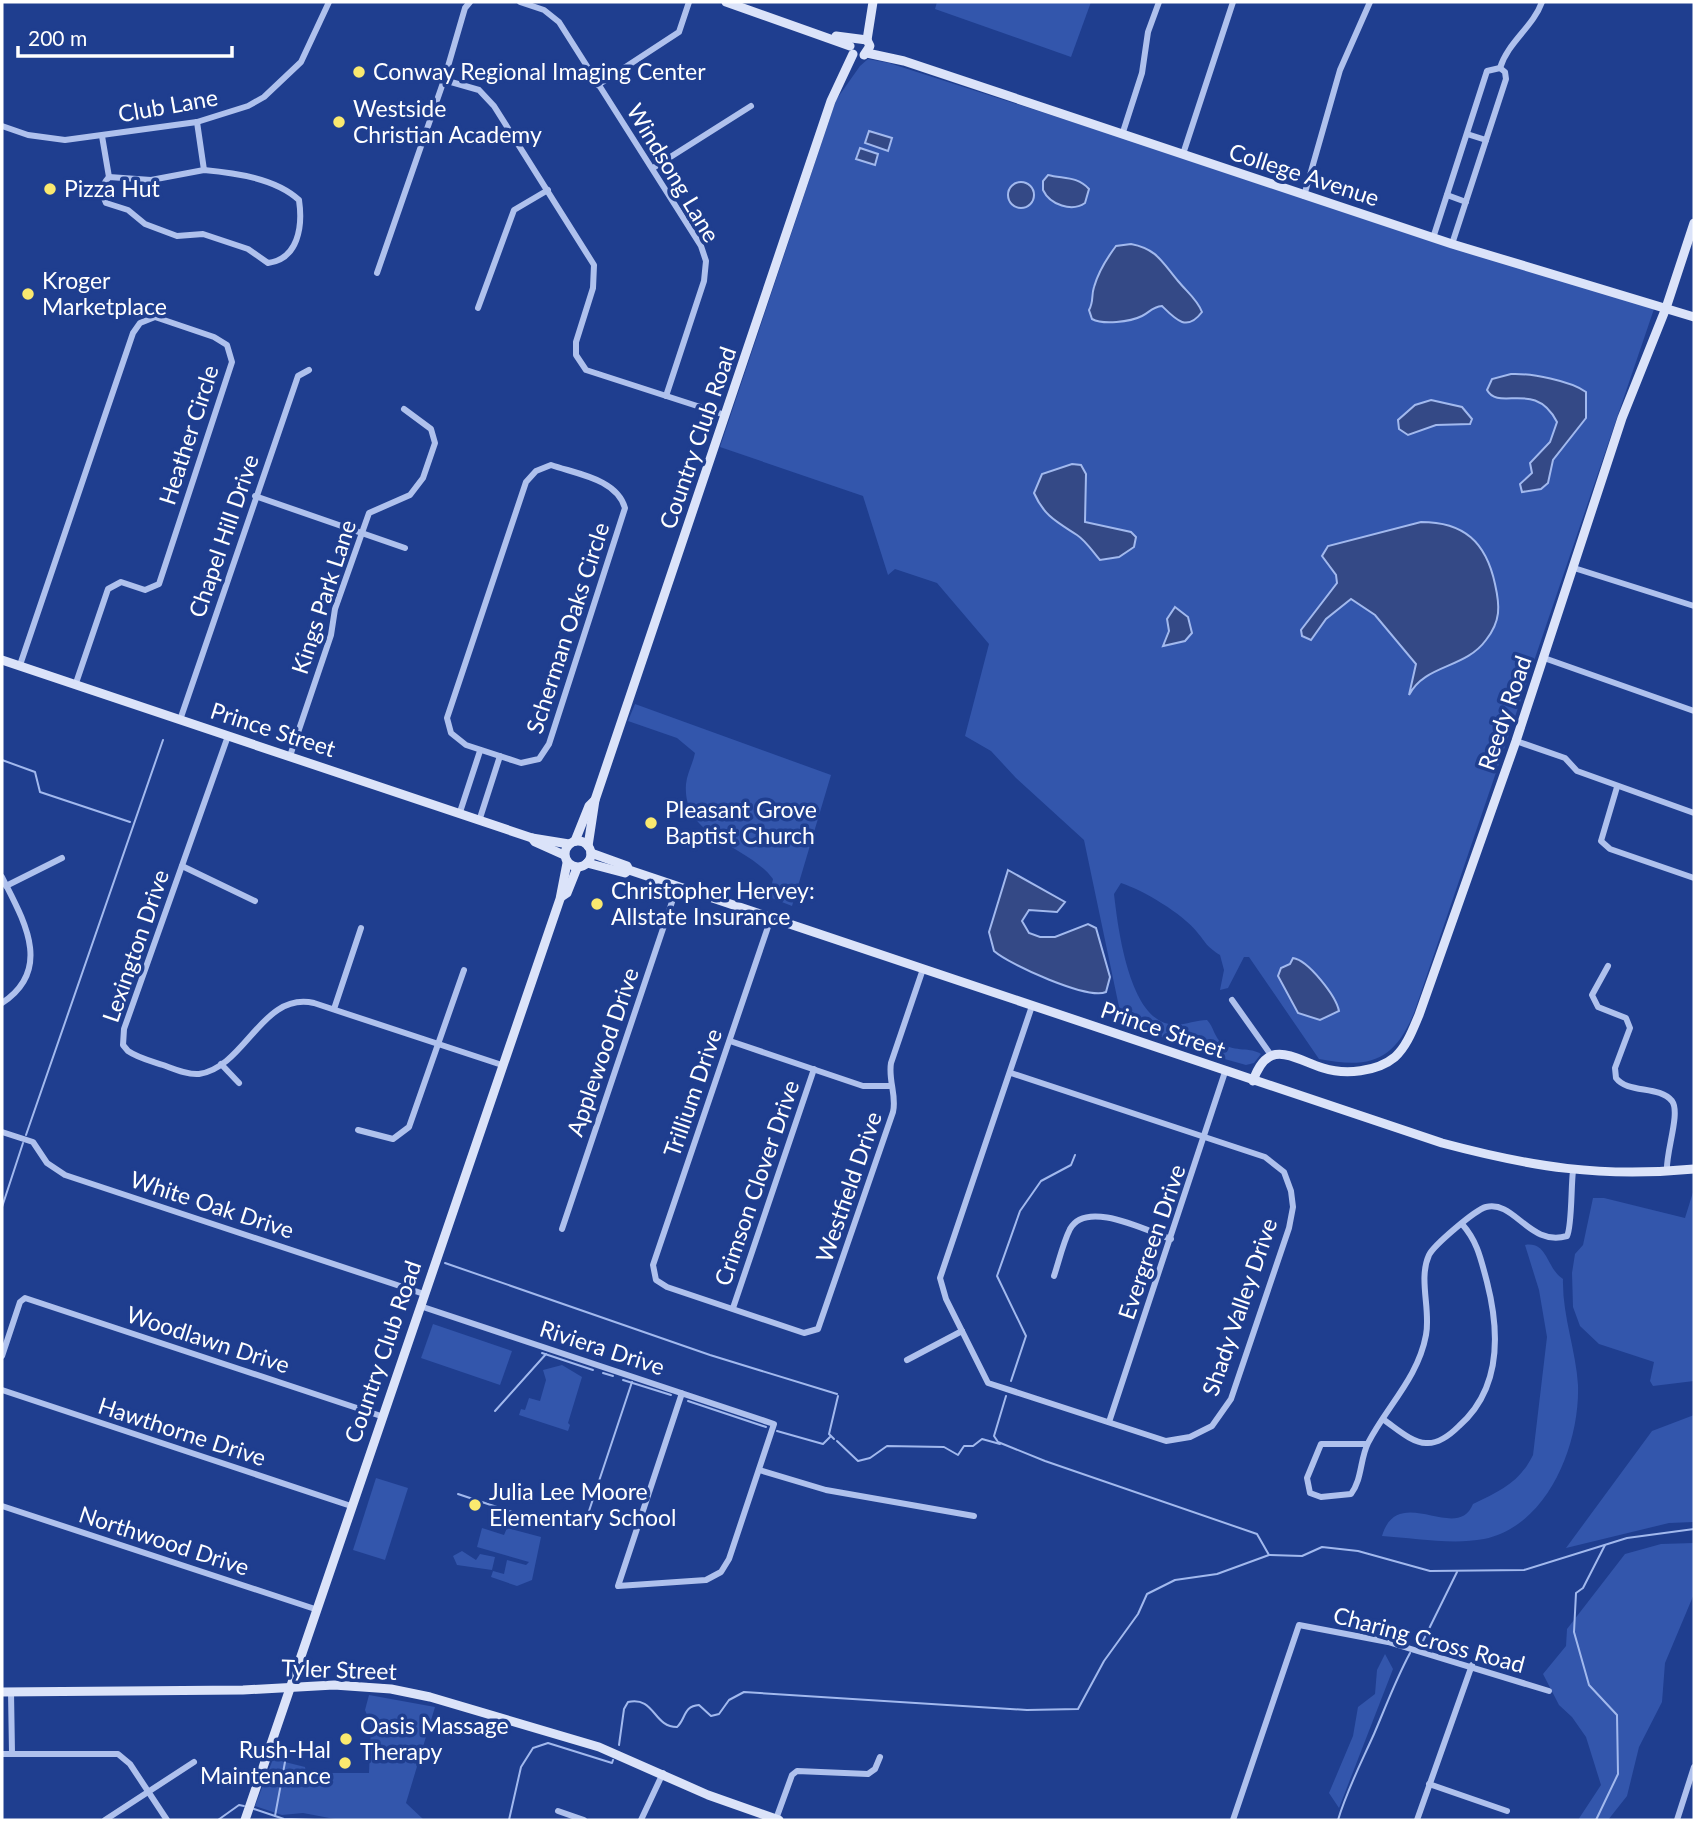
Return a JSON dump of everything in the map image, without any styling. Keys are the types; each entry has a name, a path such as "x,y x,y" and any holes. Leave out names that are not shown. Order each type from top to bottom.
{"street":[{"name":"Club Lane","path":"2,126 53,139 102,136 197,122 248,106 290,75 315,38 330,2"},
{"path":"377,273 444,80 465,8 470,2"},
{"name":"Windsong Lane","path":"520,2 544,9 559,22 701,246 706,261 704,281 666,396"},
{"path":"598,85 679,33 690,2"},
{"name":"College Avenue","path":"726,2 1433,238 1694,317"},
{"path":"1122,135 1142,73 1148,32 1159,2"},
{"path":"1183,155 1233,2"},
{"path":"1304,196 1340,70 1370,2"},
{"path":"1500,68 1508,48 1533,20 1542,2"},
{"name":"Country Club Road","path":"587,863 595,800 838,88 860,46 873,4"},
{"path":"1433,238 1487,71 1500,68"},
{"path":"1452,244 1506,79 1505,72 1500,68"},
{"path":"444,80 479,90 494,106 594,265 593,288 576,342 576,355 586,370 725,415"},
{"path":"653,168 751,106"},
{"path":"197,122 204,170"},
{"path":"1467,134 1486,140"},
{"path":"102,136 109,177"},
{"path":"204,170 273,184 299,200 299,226 290,254 280,262 268,263 248,249 203,234 177,236 145,223 136,214 106,203 101,193 103,184 109,177 151,180 204,170"},
{"path":"478,308 514,210 548,190"},
{"path":"1447,195 1466,202"},
{"name":"Reedy Road","path":"1271,1055 1286,1053 1323,1068 1347,1072 1384,1063 1403,1049 1419,1015 1516,741 1622,418 1666,308 1694,223"},
{"name":"Heather Circle","path":"20,665 132,333 140,323 155,317 214,337 227,345 232,362 159,584 145,590 121,583 107,589 76,683"},
{"name":"Chapel Hill Drive","path":"180,720 298,376 309,370"},
{"name":"Kings Park Lane","path":"290,755 369,513 410,495 423,478 435,443 431,429 404,409"},
{"name":"Scherman Oaks Circle","path":"551,465 613,487 622,496 625,508 549,744 539,759 521,763 480,751 451,733 447,718 526,482 536,471 551,465"},
{"path":"255,496 405,548"},
{"path":"1574,568 1694,606"},
{"path":"1544,658 1694,710"},
{"name":"Prince Street","path":"2,660 480,818 532,838 572,843 627,866 629,870 677,887 1442,1143 1573,1171 1616,1174 1694,1169"},
{"name":"Lexington Drive","path":"228,736 124,1029 123,1045 133,1055 187,1073 202,1074 221,1064 278,1010 292,1001 305,1001 502,1065"},
{"path":"1516,741 1565,758 1577,771 1694,813"},
{"path":"460,812 480,751"},
{"path":"480,818 500,757"},
{"path":"1617,787 1601,841 1610,849 1694,878"},
{"name":"Country Club Road","path":"561,897 559,891 566,859 589,806 595,800"},
{"name":"Prince Street","path":"532,838 577,868"},
{"path":"6,886 62,858"},
{"path":"577,868 587,863"},
{"name":"Prince Street","path":"587,863 625,873 629,870"},
{"path":"182,866 255,901"},
{"name":"Country Club Road","path":"245,1820 502,1065 561,897 567,893 577,868"},
{"path":"2,877 29,934 32,953 24,978 11,998 2,1003"},
{"name":"Applewood Drive","path":"562,1229 677,887"},
{"name":"Trillium Drive","path":"733,1308 667,1287 656,1280 653,1265 771,918"},
{"path":"334,1009 362,928"},
{"path":"1608,966 1592,995 1598,1007 1626,1018 1630,1028 1615,1068 1616,1078 1628,1086 1665,1096 1672,1101 1675,1111 1665,1160 1667,1172"},
{"name":"Westfield Drive","path":"733,1308 804,1333 814,1332 822,1322 893,1112 895,1101 891,1086 891,1063 923,969"},
{"path":"358,1130 384,1139 393,1139 405,1132 464,970"},
{"path":"1232,1000 1271,1055 1258,1069 1253,1081"},
{"path":"908,1360 962,1331 946,1300 940,1278 1032,1006"},
{"path":"730,1041 870,1088 891,1086"},
{"path":"221,1064 239,1083"},
{"name":"Crimson Clover Drive","path":"733,1308 814,1069"},
{"name":"Evergreen Drive","path":"1109,1422 1225,1072"},
{"name":"Shady Valley Drive","path":"962,1331 988,1383 1166,1441 1190,1437 1212,1426 1231,1399 1285,1241 1293,1207 1284,1172 1265,1157 1011,1073"},
{"name":"White Oak Drive","path":"2,1132 33,1142 47,1163 65,1175 424,1294"},
{"path":"1367,1444 1321,1444 1307,1478 1310,1493 1321,1497 1350,1495 1367,1444 1412,1377 1423,1349 1428,1312 1425,1267 1430,1254 1479,1209 1493,1206 1507,1212 1537,1234 1552,1238 1567,1236 1571,1229 1569,1209 1573,1171"},
{"path":"1054,1276 1071,1227 1083,1216 1102,1215 1171,1239"},
{"path":"1384,1420 1419,1442 1434,1443 1451,1433 1470,1416 1488,1384 1497,1342 1495,1315 1479,1248 1462,1224"},
{"name":"Woodlawn Drive","path":"2,1356 23,1298 381,1416"},
{"name":"Riviera Drive","path":"420,1306 774,1424 759,1471"},
{"name":"Hawthorne Drive","path":"2,1390 351,1506"},
{"path":"682,1393 618,1586 634,1588 715,1577 729,1559 759,1471 826,1490 974,1516"},
{"name":"Northwood Drive","path":"2,1506 315,1609"},
{"name":"Charing Cross Road","path":"1233,1820 1299,1625 1388,1642 1472,1665 1549,1691"},
{"path":"1417,1820 1472,1665"},
{"name":"Tyler Street","path":"6,1692 222,1690 289,1685 356,1685 413,1693 599,1747 663,1773 757,1817 777,1820"},
{"path":"6,1692 12,1754"},
{"path":"2,1754 118,1754 125,1758 167,1820"},
{"path":"777,1820 794,1773 801,1770 868,1774 875,1769 880,1756"},
{"path":"105,1820 194,1762"},
{"path":"1677,1820 1694,1767"},
{"path":"642,1820 663,1773"},
{"path":"1429,1784 1507,1811"},
{"path":"558,1811 584,1820"}],"shaded area":[{"path":"937,2 1091,2 1071,57 935,9"},
{"path":"868,59 889,63 1654,309 1414,1013 1398,1042 1378,1058 1353,1063 1319,1059 1249,957 1244,957 1228,988 1220,990 1224,970 1220,955 1173,910 1121,883 1114,894 1119,928 1128,969 1144,1006 1155,1018 1169,1024 1207,1020 1223,1044 1261,1054 1254,1063 1246,1065 1196,1051 1122,1021 1084,840 1016,778 991,751 965,736 989,644 937,583 895,569 888,575 863,496 720,447 836,100"},
{"path":"869,131 892,138 888,151 865,143"},
{"path":"860,148 878,154 875,165 856,159"},
{"path":"1048,175 1075,180 1084,185 1089,189 1085,203 1068,207 1051,200 1043,190 1043,181"},
{"path":"1021,182 1030,186 1034,195 1030,204 1021,208 1012,204 1008,195 1012,186"},
{"path":"1131,244 1147,249 1163,262 1197,303 1202,312 1197,318 1182,322 1162,306 1124,321 1103,322 1092,319 1089,310 1100,271 1116,246"},
{"path":"1511,374 1550,378 1586,392 1586,418 1553,460 1548,483 1541,489 1522,492 1520,484 1532,473 1530,463 1550,442 1557,422 1548,409 1538,402 1500,398 1487,390 1492,379"},
{"path":"1431,400 1462,407 1472,419 1470,424 1436,425 1408,435 1399,429 1398,420 1415,405"},
{"path":"1072,464 1081,465 1086,474 1085,522 1131,532 1136,537 1134,547 1119,557 1100,560 1083,540 1052,518 1038,501 1034,493 1042,474"},
{"path":"1421,522 1449,526 1471,537 1479,546 1491,569 1497,592 1498,613 1491,633 1477,649 1425,677 1409,695 1416,664 1375,615 1351,599 1326,619 1311,640 1302,636 1301,630 1337,583 1336,575 1322,556 1328,546"},
{"path":"1175,607 1188,617 1192,633 1185,641 1163,646 1169,631 1167,619"},
{"path":"635,704 831,775 792,906 769,897 773,879 762,867 705,829 694,817 688,802 686,784 695,753 677,738 628,721"},
{"path":"1008,870 1065,902 1057,912 1029,910 1022,921 1029,933 1040,937 1055,937 1088,924 1096,928 1110,977 1106,992 1083,991 1067,986 1032,972 994,951 989,932"},
{"path":"1293,958 1306,965 1320,980 1333,997 1339,1011 1320,1020 1298,1013 1278,976 1281,968 1290,964"},
{"path":"1694,1189 1694,1381 1653,1386 1650,1381 1654,1362 1599,1344 1580,1326 1573,1307 1572,1273 1575,1254 1583,1245 1593,1198 1604,1198 1685,1218"},
{"path":"1525,1245 1533,1245 1543,1251 1563,1279 1577,1372 1577,1408 1573,1432 1556,1479 1526,1518 1506,1531 1484,1539 1446,1541 1382,1536 1390,1521 1401,1514 1454,1518 1465,1515 1473,1504 1515,1479 1533,1455 1547,1337 1539,1290"},
{"path":"433,1324 512,1351 500,1385 421,1358"},
{"path":"562,1365 582,1377 568,1431 519,1415 521,1409 525,1410 529,1398 540,1401 546,1380 543,1370"},
{"path":"1694,1415 1694,1522 1669,1523 1566,1548 1652,1431"},
{"path":"376,1478 408,1488 385,1560 353,1550"},
{"path":"482,1528 504,1535 507,1528 541,1537 532,1580 517,1586 491,1577 493,1571 504,1574 507,1560 526,1565 529,1562 477,1547"},
{"path":"1694,1543 1694,1594 1665,1663 1662,1702 1639,1747 1627,1796 1608,1820 1578,1820 1601,1785 1586,1737 1572,1717 1559,1705 1543,1674 1566,1646 1567,1629 1625,1554 1661,1544"},
{"path":"462,1551 476,1560 480,1554 495,1557 492,1570 457,1565 453,1556"},
{"path":"1385,1654 1393,1669 1339,1808 1329,1793 1353,1736 1358,1707 1375,1694 1377,1670"},
{"path":"369,1695 435,1707 406,1803 424,1820 340,1820 303,1813 282,1815 255,1806 273,1759 305,1767 306,1773 369,1773 371,1725 365,1710"}],"waterway":[{"path":"26,1135 163,740"},
{"path":"2,760 35,772 40,792 130,822"},
{"path":"2,1207 23,1143"},
{"path":"1011,1381 1026,1336 997,1276 1020,1211 1041,1181 1071,1165 1075,1155"},
{"path":"445,1263 710,1355 837,1394"},
{"path":"542,1353 593,1370"},
{"path":"495,1411 546,1354"},
{"path":"603,1373 613,1376"},
{"path":"623,1380 671,1395"},
{"path":"566,1524 585,1523 632,1382"},
{"path":"834,1439 829,1434 838,1396"},
{"path":"1006,1396 994,1436 998,1442 1045,1461 1257,1534 1269,1555"},
{"path":"688,1401 766,1427"},
{"path":"777,1431 823,1444 830,1437"},
{"path":"837,1441 858,1461 870,1458 887,1446 944,1447 958,1455 964,1446 973,1446 982,1439 1000,1444"},
{"path":"458,1494 512,1512"},
{"path":"515,1513 564,1524"},
{"path":"619,1745 624,1709 628,1702 644,1703 663,1722 677,1727 690,1708 699,1705 711,1716 719,1714 729,1700 744,1692 1027,1710 1078,1709 1104,1661 1138,1614 1147,1594 1175,1580 1217,1574 1269,1555 1302,1556 1322,1547 1358,1551 1430,1571 1524,1570 1627,1538 1694,1529"},
{"path":"1596,1820 1618,1774 1617,1715 1589,1685 1574,1632 1576,1593 1583,1588 1605,1545"},
{"path":"1421,1645 1457,1572"},
{"path":"1338,1820 1410,1653"},
{"path":"509,1820 521,1767 533,1748 548,1743 612,1763 613,1760"},
{"path":"275,1816 285,1762"},
{"path":"218,1820 239,1805 244,1806"},
{"path":"254,1809 284,1819 315,1820"}],"place":[{"name":"Conway Regional Imaging Center","path":"359,72"},
{"name":"Westside Christian Academy","path":"339,122"},
{"name":"Pizza Hut","path":"50,189"},
{"name":"Kroger Marketplace","path":"28,294"},
{"name":"Pleasant Grove Baptist Church","path":"651,823"},
{"name":"Christopher Hervey: Allstate Insurance","path":"597,904"},
{"name":"Julia Lee Moore Elementary School","path":"475,1505"},
{"name":"Oasis Massage Therapy","path":"346,1739"},
{"name":"Rush-Hal Maintenance","path":"345,1763"}]}
